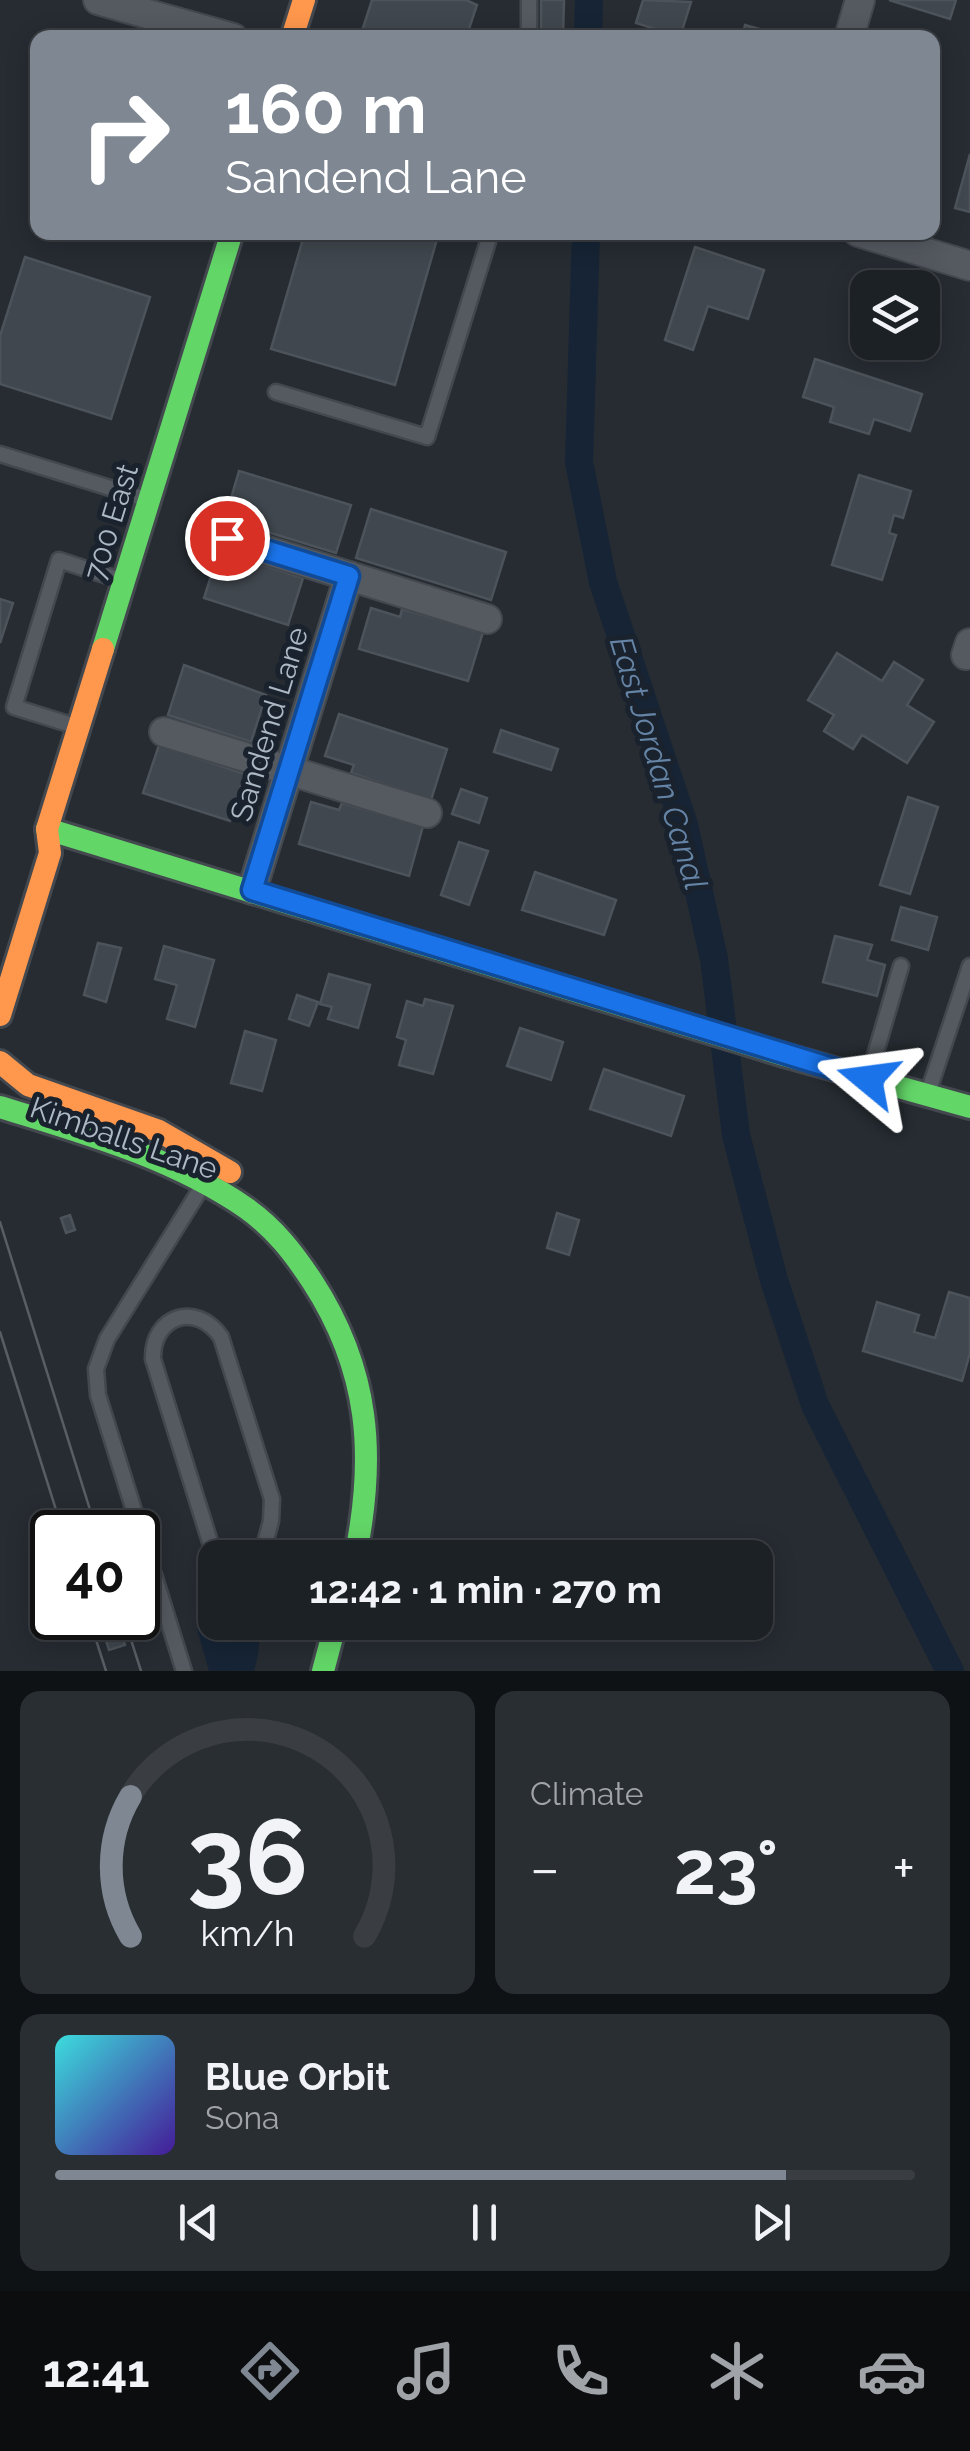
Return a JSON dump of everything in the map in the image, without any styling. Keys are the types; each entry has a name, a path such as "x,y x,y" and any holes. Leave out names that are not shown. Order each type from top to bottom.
{"street":[{"path":"98,0 204,30"},
{"path":"295,30 304,0"},
{"path":"851,30 860,0"},
{"name":"700 East","path":"0,1015 50,853 48,829 230,240"},
{"path":"884,240 970,266"},
{"path":"227,538 487,619"},
{"name":"Sandend Lane","path":"252,890 349,576"},
{"path":"164,732 428,814"},
{"path":"26,848 48,829 750,1044 970,1106"},
{"path":"0,1062 9,1074 29,1086 148,1126 214,1160 252,1193 280,1236"},
{"name":"Kimballs Lane","path":"0,1108 128,1148 171,1166 222,1194 280,1236 321,1295 350,1350 358,1375 366,1417 368,1466 358,1540"},
{"name":"Kimballs Lane","path":"0,1126 141,1170 198,1193 280,1236"},
{"path":"323,1671 331,1640"}],"lane":[{"path":"528,30 530,0"},
{"path":"276,392 427,437 489,240"},
{"path":"0,454 149,500"},
{"path":"78,728 14,707 59,560 124,582"},
{"path":"868,1079 901,966"},
{"path":"928,1095 970,966"},
{"path":"184,1671 98,1395 96,1370 107,1339 198,1193"},
{"path":"209,1540 154,1359 156,1336 173,1320 184,1317 205,1320 220,1337 272,1509 265,1540"}],"water":[{"path":"200,1640 258,1640 254,1671 209,1671"}],"building":[{"path":"372,0 466,0 477,5 469,30 362,30"},
{"path":"541,0 564,0 563,30 541,30"},
{"path":"643,0 691,2 682,30 658,30 636,23"},
{"path":"889,0 956,0 950,19"},
{"path":"970,154 970,212 955,208"},
{"path":"303,240 437,240 395,385 271,349"},
{"path":"695,247 764,270 748,319 708,306 693,350 665,340"},
{"path":"25,257 150,297 111,419 0,384 0,336"},
{"path":"815,359 922,394 910,431 874,419 869,434 830,422 834,407 803,397"},
{"path":"239,471 351,505 336,553 225,519"},
{"path":"859,475 911,491 903,518 894,515 889,533 896,535 882,580 832,565"},
{"path":"371,509 506,552 491,600 356,558"},
{"path":"219,551 303,578 288,625 204,598"},
{"path":"0,599 13,603 0,643"},
{"path":"371,608 400,617 402,609 483,632 468,681 359,649"},
{"path":"837,653 882,681 894,662 923,680 907,705 934,722 907,763 862,735 853,749 824,731 834,715 808,700"},
{"path":"184,665 266,695 251,742 168,715"},
{"path":"339,714 447,749 431,800 351,773 354,765 325,756"},
{"path":"501,730 558,749 551,770 494,752"},
{"path":"159,745 245,774 230,821 143,793"},
{"path":"461,789 487,798 479,823 452,814"},
{"path":"908,797 938,807 910,894 880,885"},
{"path":"311,802 339,810 342,803 423,826 409,876 299,844"},
{"path":"459,842 488,851 469,905 441,895"},
{"path":"535,872 616,900 604,935 522,910"},
{"path":"901,907 937,917 928,950 892,940"},
{"path":"835,936 872,945 867,960 885,965 877,996 823,982"},
{"path":"98,943 121,948 106,1002 84,995"},
{"path":"164,946 214,960 195,1027 167,1019 177,985 155,979"},
{"path":"329,974 370,985 358,1028 328,1019 332,1007 320,1004"},
{"path":"297,995 318,1002 309,1026 289,1019"},
{"path":"425,999 453,1006 433,1074 399,1065 406,1040 397,1037 407,1001 423,1006"},
{"path":"520,1028 563,1042 551,1080 507,1066"},
{"path":"245,1031 276,1040 262,1091 231,1083"},
{"path":"604,1069 684,1096 671,1136 590,1109"},
{"path":"557,1213 579,1220 569,1255 547,1248"},
{"path":"70,1215 75,1230 66,1233 61,1218"},
{"path":"949,1292 970,1298 970,1353 962,1381 863,1351 877,1302 919,1315 914,1332 935,1338"},
{"path":"106,1640 123,1640 125,1645 109,1650"}],"waterway":[{"name":"East Jordan Canal","path":"588,30 589,0"},
{"name":"East Jordan Canal","path":"586,240 579,462 603,582 684,825 714,959 736,1135 774,1280 815,1405 950,1671"}],"tram line":[{"path":"0,1222 90,1510"},
{"path":"0,1332 56,1510"},
{"path":"96,1640 106,1671"},
{"path":"131,1640 141,1671"}],"traffic: fast":[{"path":"103,649 230,240"},
{"path":"47,829 784,1055 970,1107"},
{"path":"0,1107 127,1148 188,1174 246,1208 290,1250 331,1314 357,1381 366,1449 358,1540"},
{"path":"323,1671 331,1640"}],"traffic: slow":[{"path":"295,30 304,0"},
{"path":"0,1015 50,853 47,829 103,649"},
{"path":"0,1062 28,1085 159,1131 230,1172"}],"route":[{"path":"227,538 349,576 252,890 868,1079"}]}
